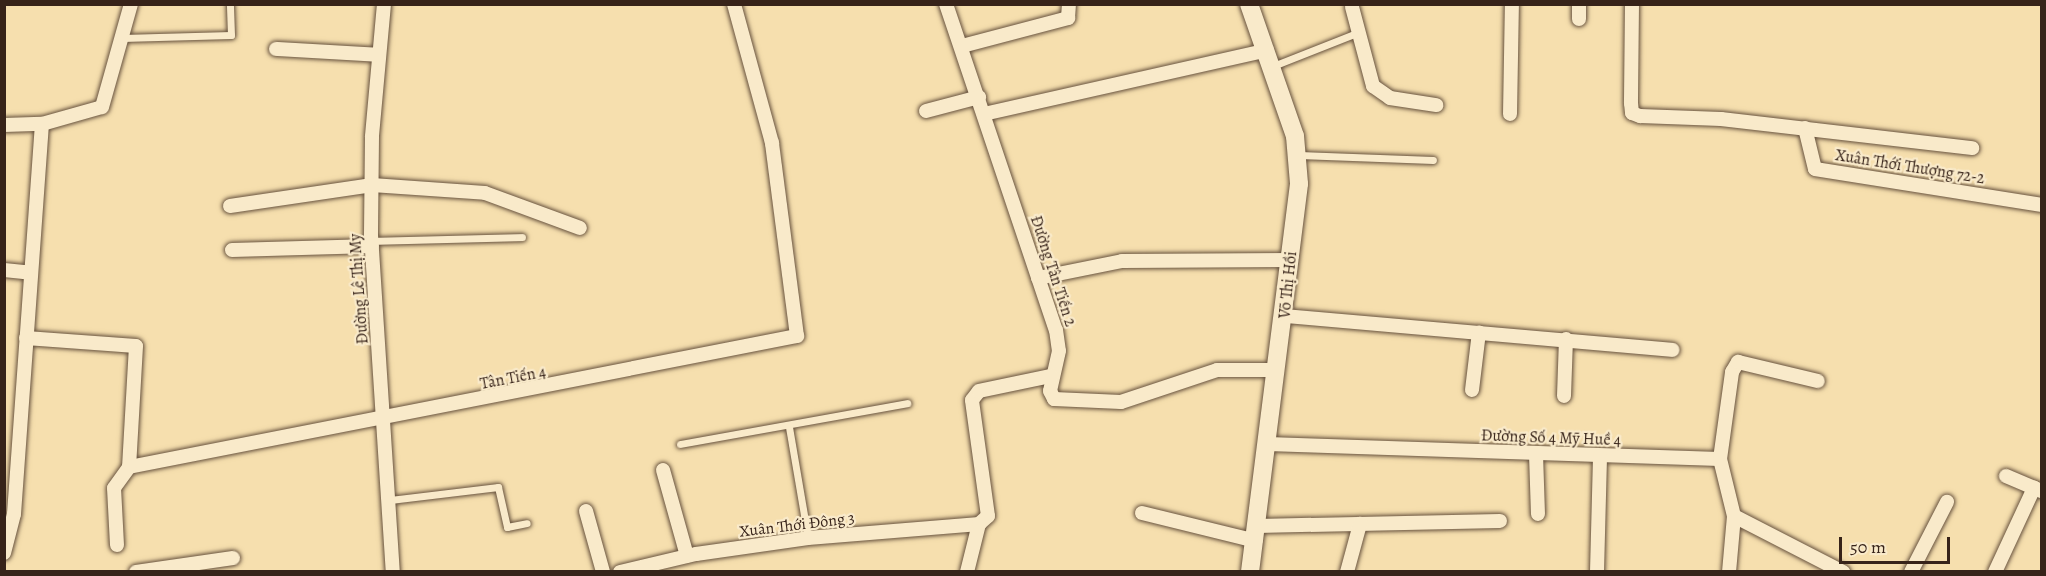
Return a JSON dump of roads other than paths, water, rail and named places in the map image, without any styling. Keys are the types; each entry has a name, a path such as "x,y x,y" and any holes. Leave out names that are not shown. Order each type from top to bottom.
{"street":[{"path":"4,125 42,124 102,107 131,4"},
{"name":"Đường Lê Thị My","path":"384,4 372,186 372,243 393,572"},
{"name":"Tân Tiến 4","path":"129,467 385,420 797,336 772,143 734,4"},
{"name":"Đường Tân Tiến 2","path":"946,4 1038,278 1059,351 1051,376"},
{"path":"962,46 1068,18 1069,4"},
{"name":"Võ Thị Hồi","path":"1249,4 1270,58 1297,155 1291,260 1285,316 1250,572"},
{"path":"1510,114 1512,4"},
{"path":"1632,4 1632,113 1805,128 1972,148"},
{"path":"1354,5 1369,78 1380,94 1436,105"},
{"path":"276,49 379,55"},
{"path":"984,114 1270,58"},
{"path":"926,111 979,97"},
{"path":"4,553 14,514 42,124"},
{"name":"Xuân Thới Thượng 72-2","path":"1805,128 1815,169 2042,205"},
{"path":"230,206 372,186 485,193 580,228"},
{"path":"232,250 372,243"},
{"path":"1038,278 1122,261 1291,260"},
{"path":"4,270 31,273"},
{"path":"1285,316 1673,350"},
{"path":"1472,390 1479,332"},
{"path":"26,338 136,346 129,467 114,488 117,545"},
{"path":"1564,396 1566,339"},
{"path":"1729,572 1734,516 1720,459 1730,381 1738,362 1818,381"},
{"path":"967,572 979,524 988,516 972,400 979,391 1051,376 1054,399 1121,402 1217,370 1277,370"},
{"name":"Đường Số 4 Mỹ Huề 4","path":"1267,444 1720,459"},
{"path":"1536,454 1538,514"},
{"path":"1597,572 1600,456"},
{"path":"663,470 687,556"},
{"path":"1995,572 2038,489 2006,476"},
{"path":"1911,572 1947,502"},
{"path":"586,511 603,572"},
{"path":"1142,513 1256,534 1360,524 1500,521"},
{"path":"1734,516 1843,572"},
{"name":"Xuân Thới Đông 3","path":"620,572 687,556 808,538 979,524"},
{"path":"1347,572 1360,524"},
{"path":"136,572 233,558"}],"lane":[{"path":"122,38 231,35 230,4"},
{"path":"1270,58 1359,32"},
{"path":"1297,155 1433,160"},
{"path":"372,243 522,237"},
{"path":"680,444 789,427 907,403"},
{"path":"789,427 808,538"},
{"path":"390,500 498,487 507,527 527,524"}]}
